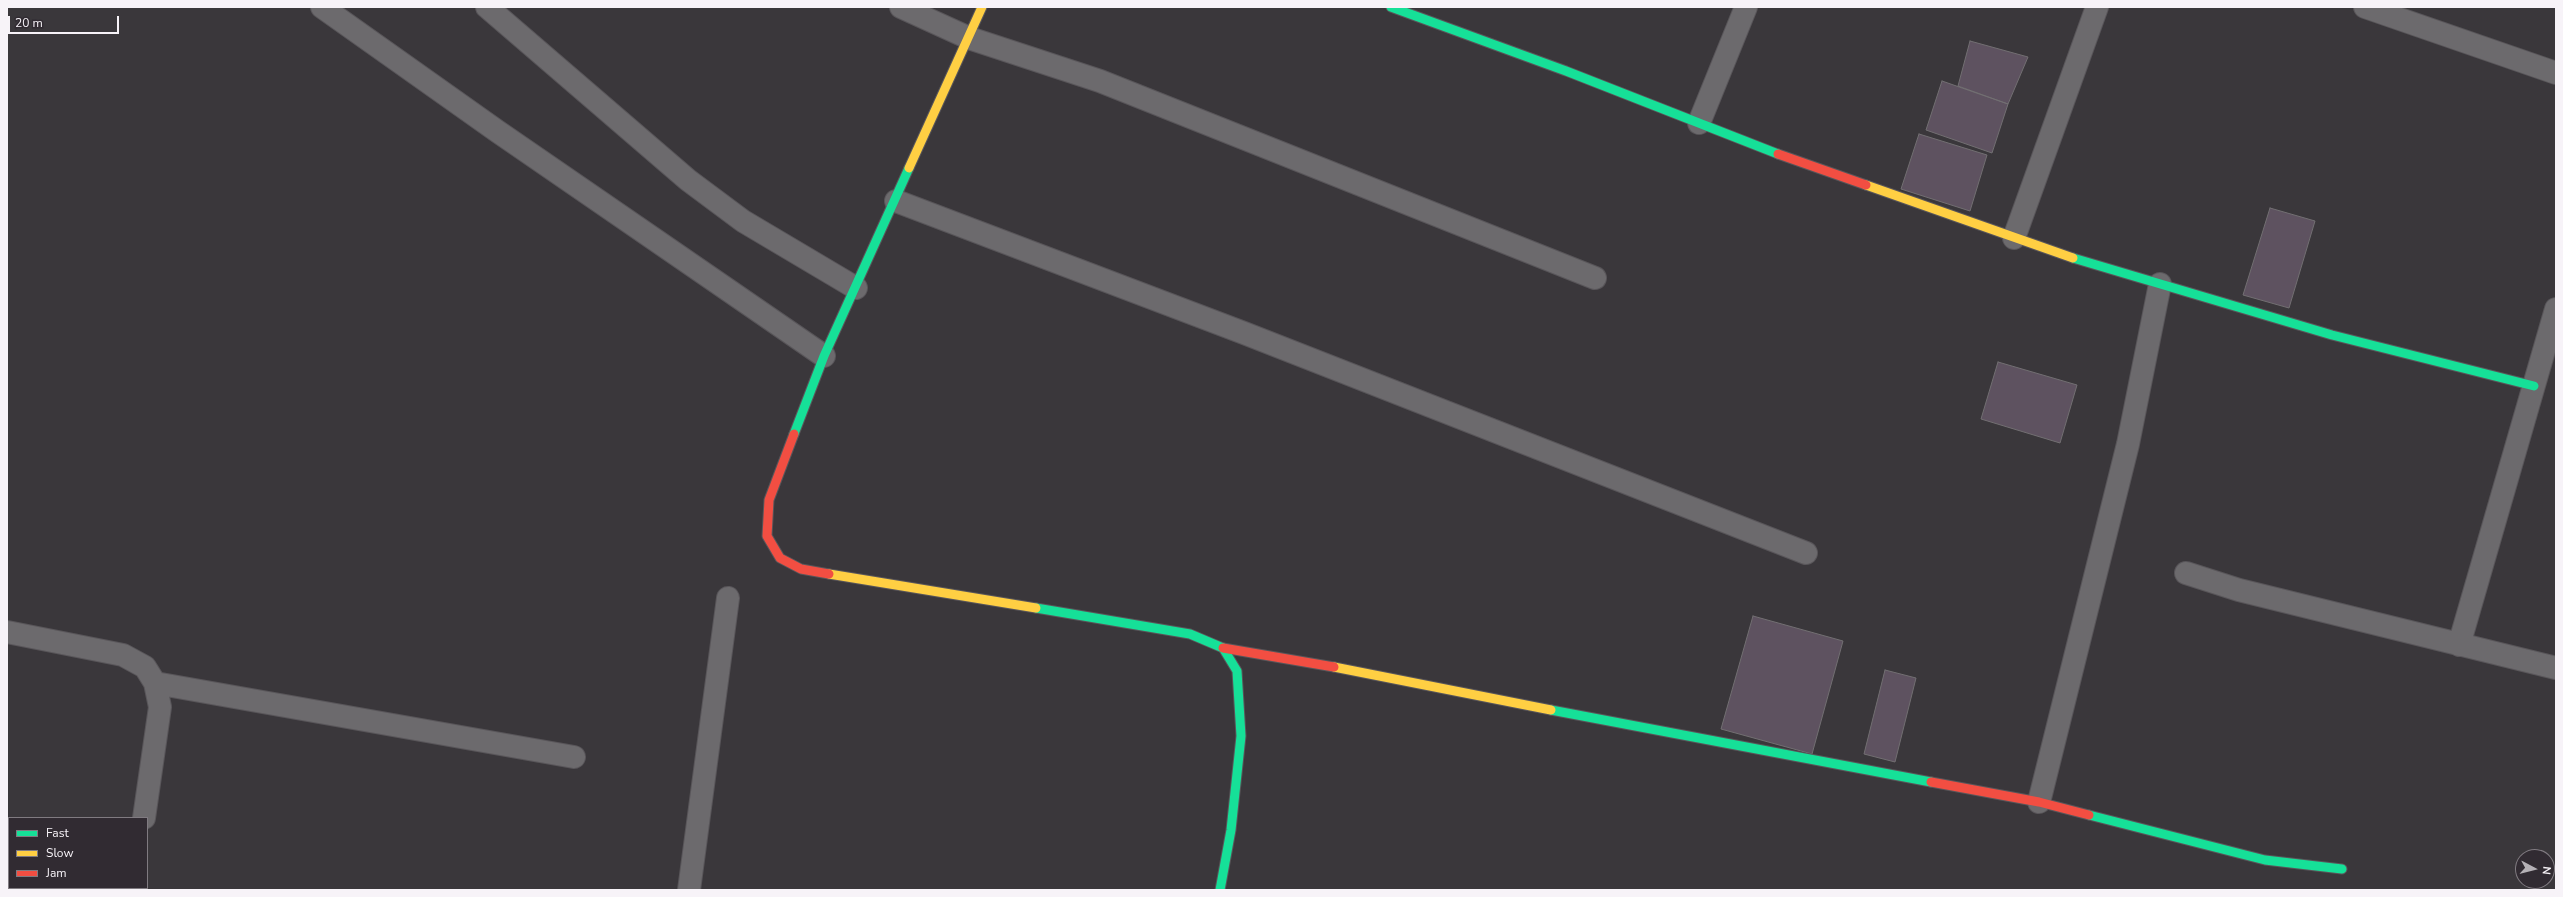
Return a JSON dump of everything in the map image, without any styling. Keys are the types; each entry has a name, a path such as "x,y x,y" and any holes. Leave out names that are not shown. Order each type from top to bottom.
{"street":[{"path":"322,7 497,131 824,356"},
{"path":"487,7 688,180 743,221 856,288"},
{"path":"901,7 969,38 1100,81 1595,278"},
{"path":"982,7 896,201 824,356 769,500 767,536 780,558 801,569 1190,634 1223,648 1369,673 1701,740 2039,802 2265,860 2342,869"},
{"path":"1391,7 1566,70 1741,141 2014,238 2332,336 2534,386"},
{"path":"1699,124 1746,7"},
{"path":"2014,238 2097,7"},
{"path":"2365,7 2406,23 2556,73"},
{"path":"896,201 1237,331 1806,553"},
{"path":"2039,802 2128,444 2160,284"},
{"path":"2459,645 2534,386 2550,352 2556,309"},
{"path":"2186,573 2239,590 2556,668"},
{"path":"689,890 728,598"},
{"path":"7,632 123,655 145,667 155,683 160,707 144,817"},
{"path":"1220,890 1232,830 1241,736 1237,671 1223,648"},
{"path":"155,683 574,757"}],"building":[{"path":"1970,41 2028,57 2008,104 1958,86"},
{"path":"1942,81 2008,104 1992,153 1926,130"},
{"path":"1919,134 1987,155 1970,211 1901,189"},
{"path":"2270,208 2315,221 2289,308 2243,295"},
{"path":"1998,362 2077,385 2060,443 1981,419"},
{"path":"1753,616 1843,641 1812,754 1721,729"},
{"path":"1885,670 1916,678 1895,762 1864,754"}],"traffic: fast":[{"path":"1391,7 1566,71 1778,154"},
{"path":"794,434 824,356 909,168"},
{"path":"2073,258 2332,335 2534,386"},
{"path":"1036,608 1190,634 1223,648 1237,671 1241,736 1231,830 1220,890"},
{"path":"1551,710 1931,782"},
{"path":"2089,815 2265,860 2342,869"}],"traffic: slow":[{"path":"909,168 982,7"},
{"path":"1866,185 2073,258"},
{"path":"829,574 1036,608"},
{"path":"1334,667 1551,710"}],"traffic: jam":[{"path":"1778,154 1866,185"},
{"path":"794,434 769,500 767,536 780,558 801,569 829,574"},
{"path":"1223,648 1334,667"},
{"path":"1931,782 2039,802 2089,815"}]}
